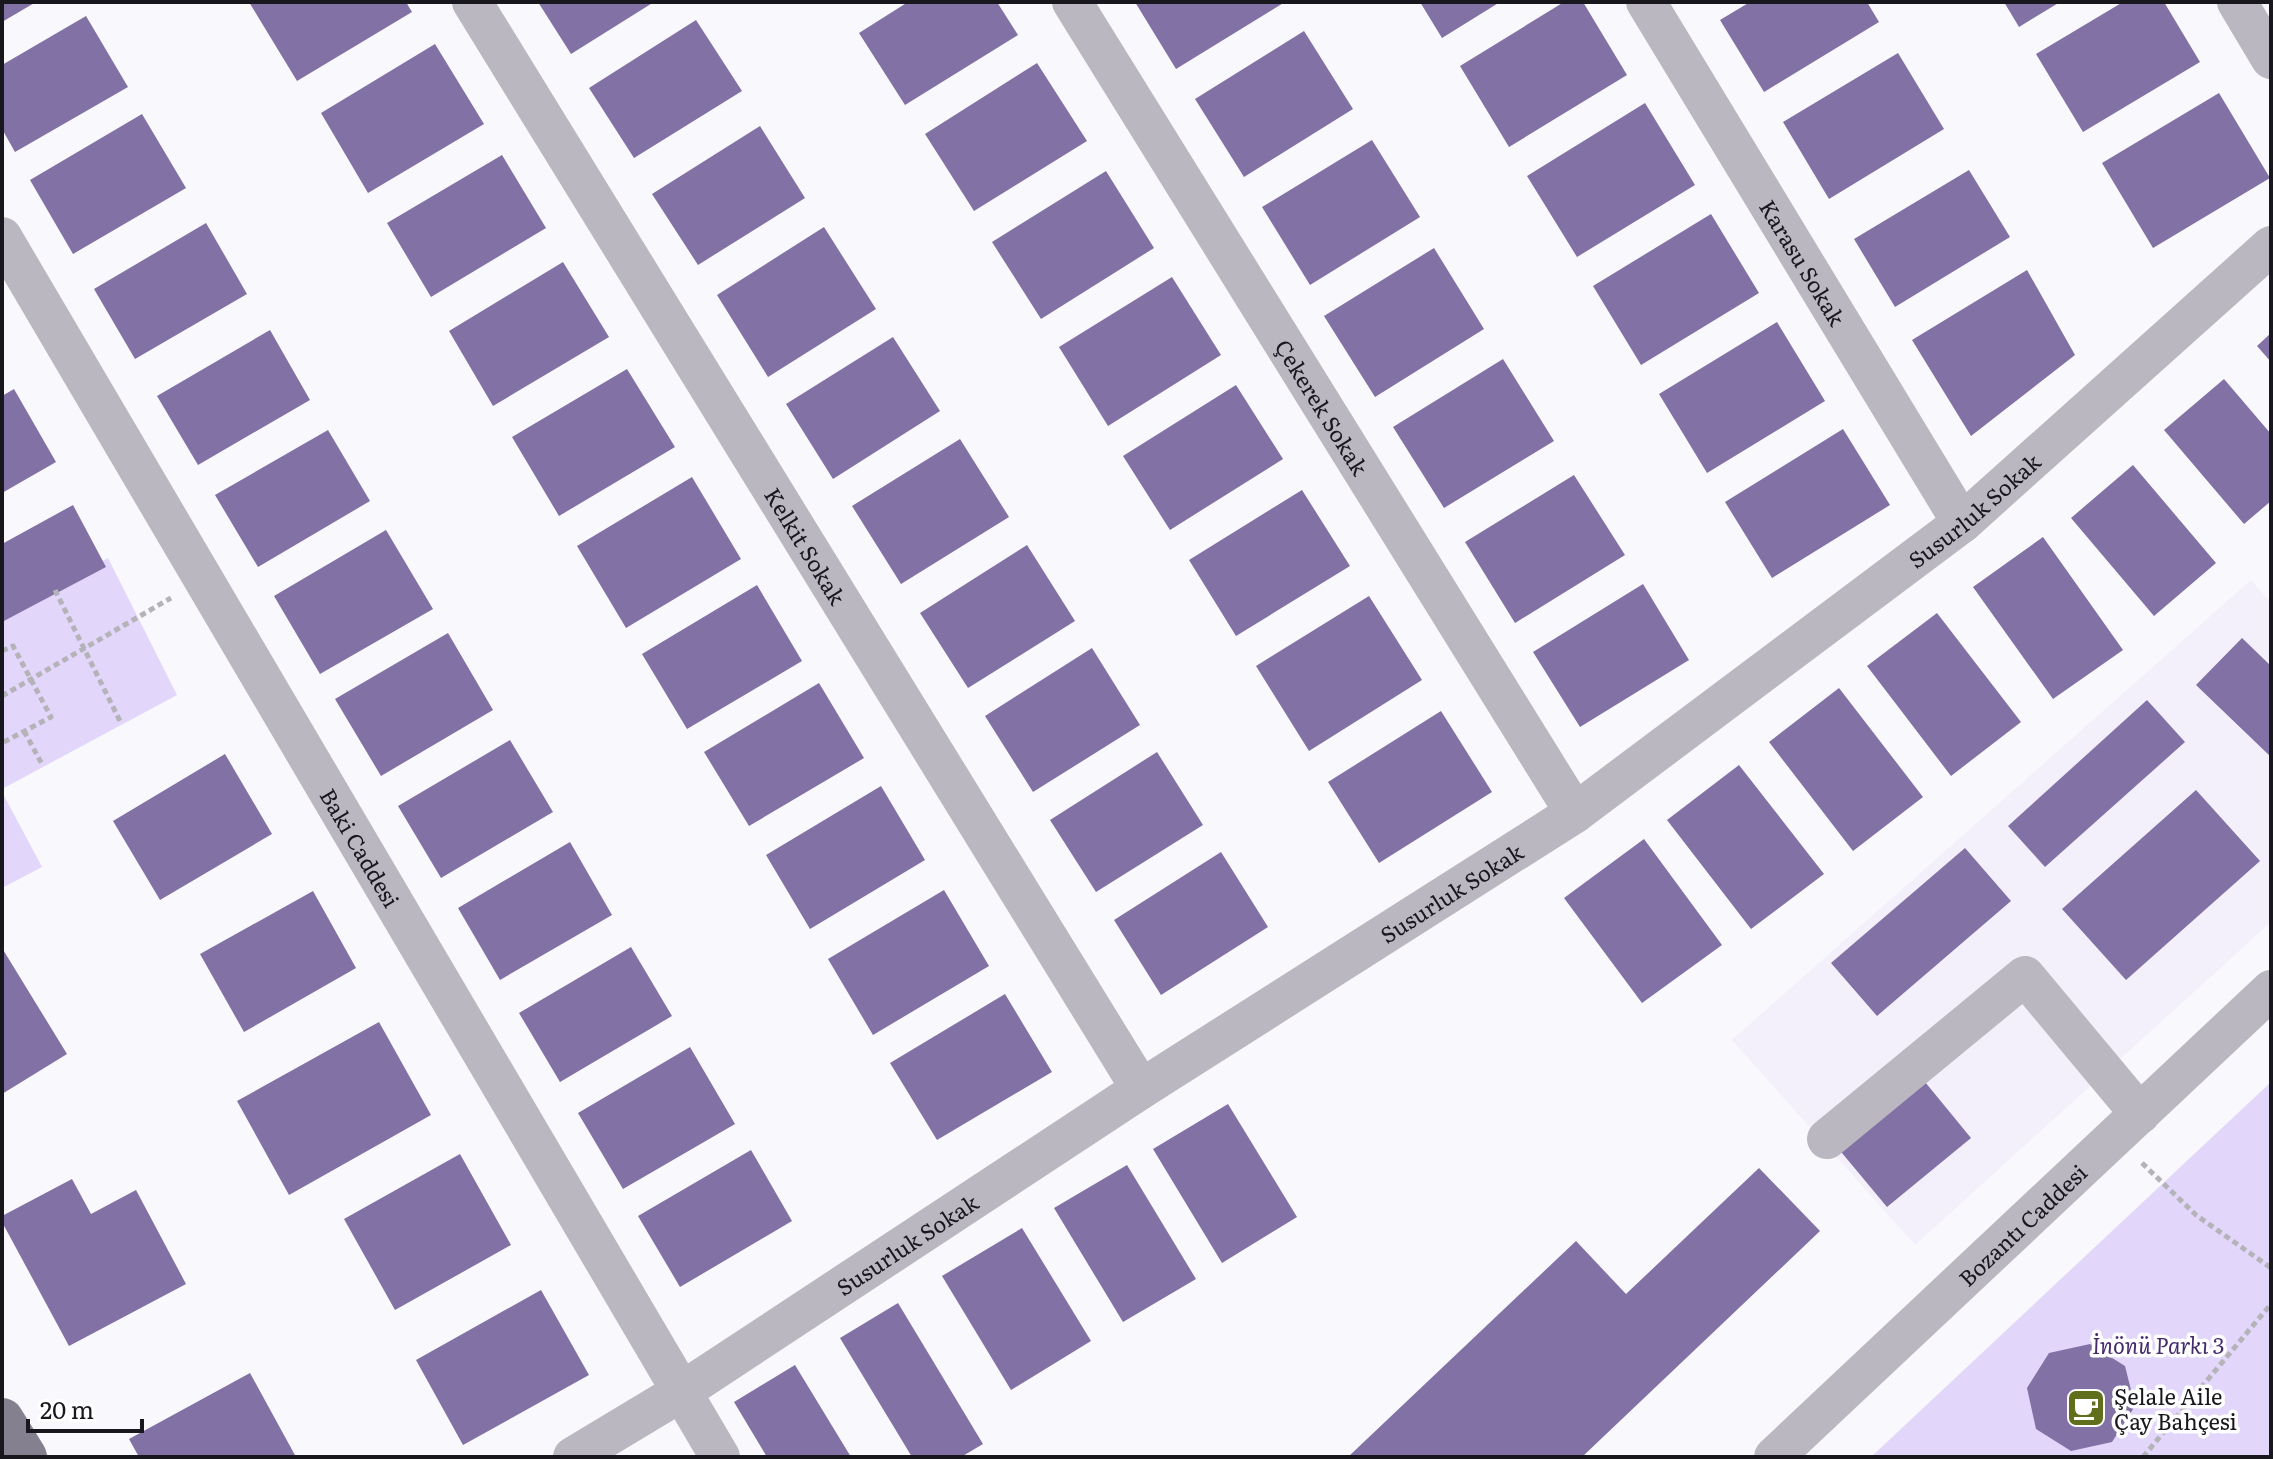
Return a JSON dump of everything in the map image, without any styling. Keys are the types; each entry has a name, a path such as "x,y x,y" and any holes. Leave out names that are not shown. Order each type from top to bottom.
{"main road":[{"path":"2,1420 25,1457"}],"street":[{"name":"Kelkit Sokak","path":"472,2 1141,1089"},
{"name":"Çekerek Sokak","path":"1072,2 1575,813"},
{"name":"Karasu Sokak","path":"1646,2 1962,523"},
{"path":"2237,2 2271,59"},
{"name":"Baki Caddesi","path":"2,237 720,1457"},
{"name":"Susurluk Sokak","path":"573,1457 681,1392 1141,1089 1575,813 1962,523 2271,246"},
{"path":"1827,1139 2025,976 2129,1124"},
{"name":"Bozantı Caddesi","path":"1774,1457 2271,990"}],"path":[{"path":"2,696 203,580"},
{"path":"55,590 120,721"},
{"path":"2,651 13,646 51,717 2,743"},
{"path":"24,731 43,766"},
{"path":"2129,1124 2142,1163 2196,1215 2271,1268"},
{"path":"2143,1457 2271,1304"}],"shaded area":[{"path":"2251,580 2271,603 2271,922 1915,1245 1732,1040"}],"green space":[{"path":"108,558 177,695 2,789 2,615"},
{"path":"2,792 42,867 2,888"},
{"name":"İnönü Parkı 3","path":"2271,1082 2271,1457 1871,1457"}],"building":[{"path":"2,2 36,2 2,22"},
{"path":"249,2 406,2 412,12 297,81"},
{"path":"538,2 654,2 571,54"},
{"path":"908,2 997,2 1018,35 905,105 859,33"},
{"path":"1135,2 1285,2 1176,69"},
{"path":"1420,2 1500,2 1442,38"},
{"path":"1564,2 1583,2 1627,75 1509,147 1460,66"},
{"path":"1750,2 1867,2 1879,22 1764,92 1720,20"},
{"path":"2004,2 2060,2 2019,27"},
{"path":"2123,2 2164,2 2200,62 2083,132 2036,54"},
{"path":"86,16 128,87 15,152 2,129 2,65"},
{"path":"696,20 742,91 634,158 589,88"},
{"path":"1304,31 1353,109 1244,177 1195,99"},
{"path":"435,44 484,124 368,193 321,113"},
{"path":"1898,53 1944,129 1829,199 1783,122"},
{"path":"1037,63 1087,141 974,211 925,134"},
{"path":"2219,93 2270,178 2153,248 2102,163"},
{"path":"1645,103 1695,185 1577,257 1527,176"},
{"path":"142,114 186,188 73,254 30,180"},
{"path":"760,126 805,198 698,265 652,194"},
{"path":"1372,140 1420,217 1310,285 1262,207"},
{"path":"502,155 546,228 431,297 387,223"},
{"path":"1969,170 2010,237 1895,307 1854,239"},
{"path":"1106,171 1154,248 1041,319 992,242"},
{"path":"1711,214 1759,293 1641,365 1593,286"},
{"path":"206,223 247,294 135,359 94,289"},
{"path":"824,227 876,309 768,377 717,295"},
{"path":"1434,248 1484,329 1375,397 1324,316"},
{"path":"563,262 609,337 493,406 449,331"},
{"path":"2027,270 2075,355 1971,436 1912,340"},
{"path":"1172,277 1221,355 1108,426 1059,347"},
{"path":"1777,322 1825,401 1707,473 1659,394"},
{"path":"270,330 310,400 198,465 157,396"},
{"path":"2271,333 2271,362 2257,346"},
{"path":"893,337 940,411 833,479 786,404"},
{"path":"1503,359 1554,441 1444,508 1393,427"},
{"path":"627,369 675,447 559,516 512,437"},
{"path":"2224,379 2271,434 2271,501 2244,524 2164,430"},
{"path":"1236,385 1283,459 1170,530 1123,456"},
{"path":"14,389 56,462 2,493 2,396"},
{"path":"1843,429 1890,505 1772,578 1725,502"},
{"path":"328,430 370,501 258,567 215,495"},
{"path":"960,439 1009,517 901,584 852,506"},
{"path":"2133,465 2216,563 2154,616 2071,518"},
{"path":"1574,475 1625,555 1515,623 1465,542"},
{"path":"692,477 741,559 626,628 577,546"},
{"path":"1302,490 1350,566 1236,636 1189,560"},
{"path":"73,505 106,567 2,622 2,544"},
{"path":"386,530 433,609 320,674 274,596"},
{"path":"2043,537 2123,650 2053,699 1973,587"},
{"path":"1027,545 1075,621 968,688 920,613"},
{"path":"1643,584 1689,660 1580,727 1533,652"},
{"path":"757,585 802,661 687,729 642,654"},
{"path":"1369,596 1422,680 1309,751 1256,666"},
{"path":"1937,613 2021,722 1951,776 1867,666"},
{"path":"448,633 493,710 381,776 335,699"},
{"path":"2242,638 2271,666 2271,757 2196,685"},
{"path":"1092,648 1140,725 1033,792 985,716"},
{"path":"819,683 864,758 749,826 704,752"},
{"path":"1839,688 1923,797 1853,851 1769,742"},
{"path":"2147,700 2185,742 2045,867 2008,826"},
{"path":"1441,711 1492,792 1379,863 1328,782"},
{"path":"510,740 553,812 441,878 398,806"},
{"path":"1157,752 1203,825 1096,892 1050,820"},
{"path":"225,754 272,834 160,900 113,821"},
{"path":"1739,765 1824,874 1751,929 1667,820"},
{"path":"881,786 925,860 810,929 766,855"},
{"path":"2196,790 2260,861 2126,980 2062,909"},
{"path":"1644,839 1722,945 1642,1003 1564,898"},
{"path":"570,842 612,915 500,980 458,908"},
{"path":"1965,848 2011,901 1877,1016 1831,963"},
{"path":"1221,852 1268,927 1161,995 1114,920"},
{"path":"944,890 989,966 873,1035 828,959"},
{"path":"313,891 356,968 244,1032 200,954"},
{"path":"631,947 672,1016 560,1082 519,1013"},
{"path":"2,948 67,1054 2,1094"},
{"path":"1005,994 1052,1072 937,1140 890,1063"},
{"path":"379,1022 431,1115 289,1195 237,1101"},
{"path":"690,1047 735,1124 623,1189 578,1113"},
{"path":"1916,1071 1971,1138 1887,1207 1832,1141"},
{"path":"1228,1104 1297,1217 1222,1263 1153,1149"},
{"path":"751,1150 792,1221 680,1287 638,1216"},
{"path":"460,1154 511,1245 395,1310 344,1219"},
{"path":"1127,1165 1196,1279 1123,1322 1054,1208"},
{"path":"1759,1168 1820,1231 1582,1457 1348,1457 1576,1241 1626,1294"},
{"path":"72,1179 91,1214 136,1190 186,1284 69,1346 2,1222 2,1216"},
{"path":"1022,1228 1091,1341 1011,1390 942,1276"},
{"path":"541,1290 589,1375 463,1445 416,1360"},
{"path":"898,1303 983,1444 961,1457 912,1457 840,1338"},
{"path":"2090,1344 2125,1366 2135,1406 2112,1442 2071,1451 2036,1429 2027,1388 2049,1353"},
{"path":"795,1365 851,1457 767,1457 734,1402"},
{"path":"250,1373 296,1457 139,1457 129,1439"}],"place":[{"name":"Şelale Aile Çay Bahçesi","path":"2086,1408"}]}
